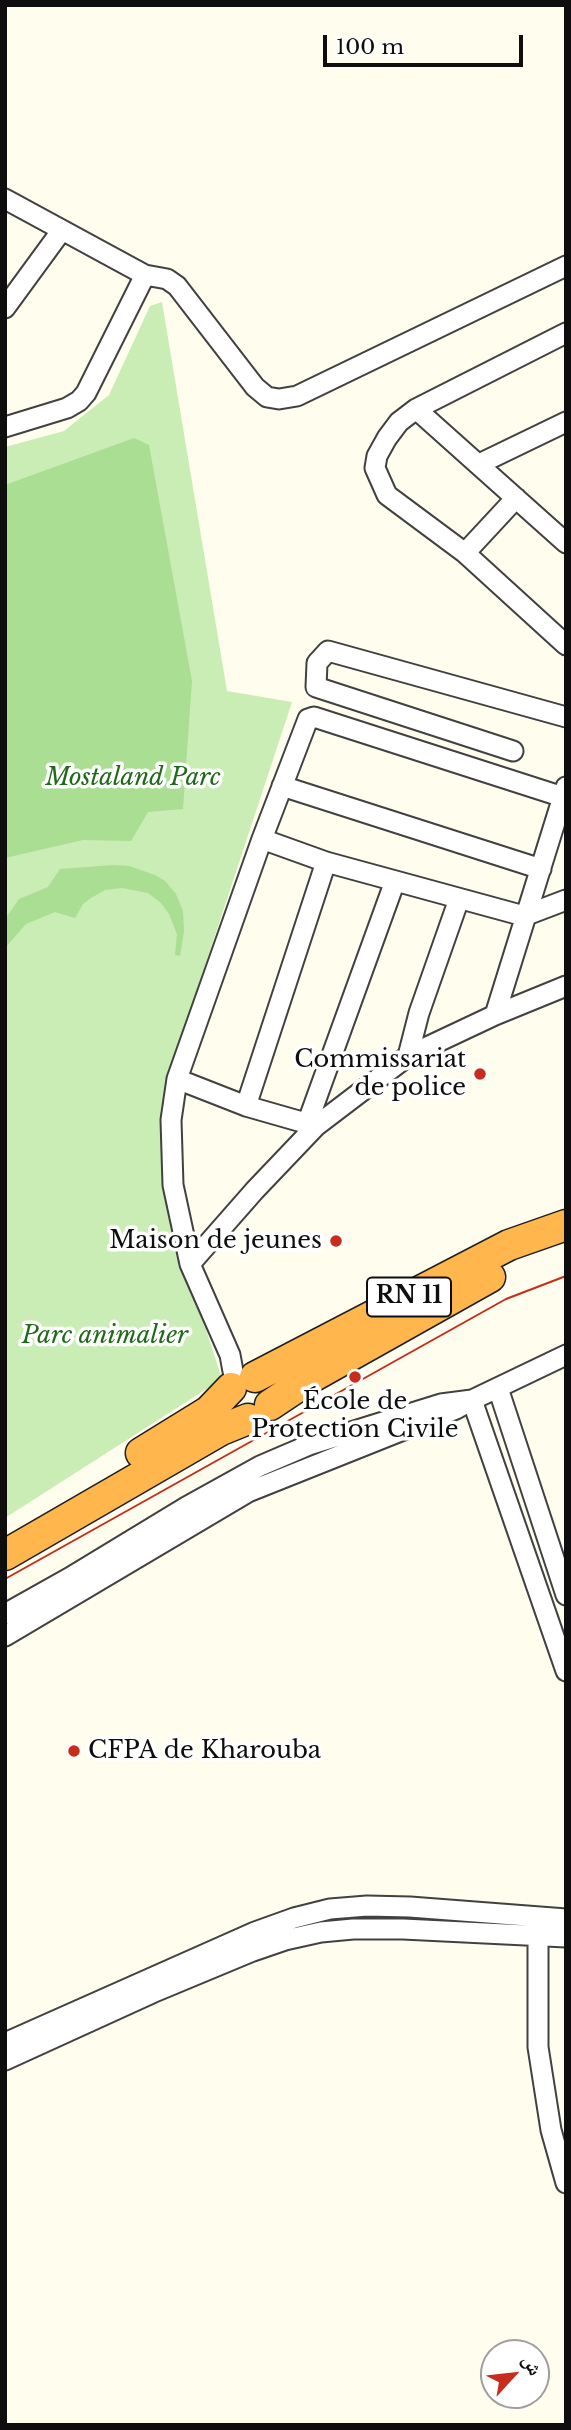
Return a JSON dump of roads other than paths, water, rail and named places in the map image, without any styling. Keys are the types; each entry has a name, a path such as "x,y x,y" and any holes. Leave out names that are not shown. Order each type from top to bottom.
{"highway":[{"name":"RN 11","path":"5,1537 209,1411 240,1376 509,1245 566,1225"},
{"name":"RN 11","path":"5,1555 517,1262 566,1247"},
{"path":"240,1376 266,1385 271,1398 259,1412"}],"street":[{"path":"6,200 145,275 167,279 177,286 254,387 267,397 279,399 297,396 566,266"},
{"path":"5,308 62,230"},
{"path":"5,427 67,408 79,401 86,393 145,275"},
{"path":"566,333 416,409 399,422 387,438 377,456 375,468 387,495 465,553 566,645"},
{"path":"416,409 566,543"},
{"path":"479,464 566,422"},
{"path":"465,553 516,498"},
{"path":"513,751 316,687 317,663 327,651 566,717"},
{"path":"240,1376 190,1264 171,1166 171,1121 177,1079 262,839 308,719 314,717 564,792 557,842 541,869 524,916 495,1015"},
{"path":"282,786 541,869"},
{"path":"262,839 326,862 524,916 566,900"},
{"path":"247,1106 326,862"},
{"path":"311,1125 395,881"},
{"path":"408,1056 419,1013 458,899"},
{"path":"190,1264 311,1125 408,1056 495,1015 566,986"},
{"path":"177,1079 247,1106 311,1125"},
{"path":"5,1636 248,1492 456,1409 566,1355"},
{"path":"498,1388 566,1595"},
{"path":"5,1614 260,1466 309,1445 375,1424 441,1404 471,1401"},
{"path":"471,1401 558,1624 566,1671"},
{"path":"9,2044 255,1932 293,1918 330,1909 410,1907 566,1919"},
{"path":"9,2044 152,1993 253,1951 309,1935 353,1928 566,1937"},
{"path":"538,1935 538,2047 551,2130 566,2183"}],"tram line":[{"path":"5,1579 506,1299 566,1276"}],"place":[{"name":"Commissariat de police","path":"480,1074"},
{"name":"Maison de jeunes","path":"336,1241"},
{"name":"École de Protection Civile","path":"355,1377"},
{"name":"CFPA de Kharouba","path":"74,1751"}],"park label":[{"name":"Mostaland Parc","path":"133,778"},
{"name":"Parc animalier","path":"105,1336"}]}
